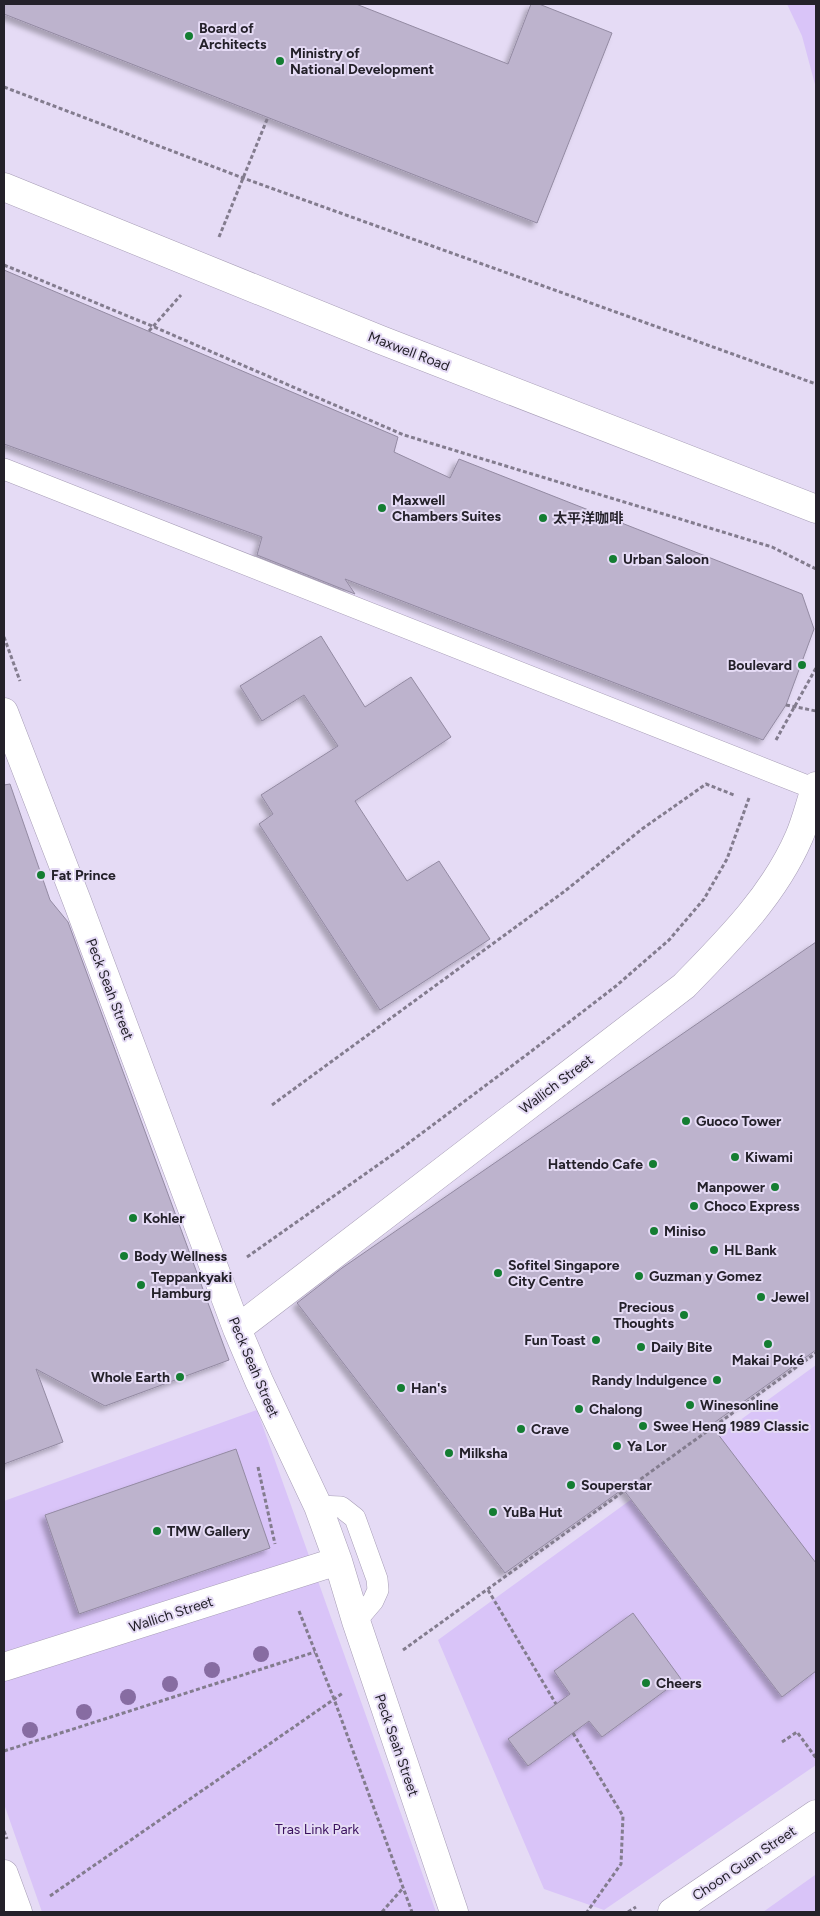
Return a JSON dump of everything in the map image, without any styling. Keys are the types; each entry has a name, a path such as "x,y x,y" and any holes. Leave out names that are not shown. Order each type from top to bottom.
{"street":[{"name":"Maxwell Road","path":"4,187 381,340 816,509"},
{"name":"Peck Seah Street","path":"4,712 237,1329 259,1381 318,1506 454,1912"},
{"name":"Wallich Street","path":"237,1329 684,986 737,931 774,883 799,837 816,788"},
{"name":"Wallich Street","path":"4,1666 338,1561"},
{"name":"Choon Guan Street","path":"672,1912 816,1814"},
{"path":"4,1874 18,1912"}],"lane":[{"path":"4,469 816,788"},
{"path":"318,1506 341,1507 355,1518 377,1579 378,1590 373,1601 356,1621"}],"path":[{"path":"4,87 243,178 816,384"},
{"path":"149,331 206,268 268,117"},
{"path":"4,265 152,326 404,435 772,547 816,569"},
{"path":"242,1260 402,1148 521,1059 616,986 669,940 704,899 728,859 760,767 816,668"},
{"path":"786,705 816,711"},
{"path":"272,1105 565,891 642,829 706,784 734,795"},
{"path":"49,1897 373,1672 816,1353"},
{"path":"488,1590 556,1704"},
{"path":"4,1751 315,1652"},
{"path":"334,1699 412,1912"},
{"path":"782,1742 797,1732 816,1758"},
{"path":"573,1733 623,1816 621,1864 587,1912"},
{"path":"382,1912 403,1888"}],"green space":[{"path":"787,4 816,4 816,88 802,36"},
{"path":"816,1365 816,1765 604,1910 544,1889 438,1640"},
{"name":"Tras Link Park","path":"257,1410 436,1912 42,1912 4,1804 4,1501"},
{"path":"815,1875 816,1912 763,1912"}],"building":[{"path":"4,4 356,4 508,64 531,4 539,4 612,33 537,223 4,14"},
{"name":"Maxwell Chambers Suites","path":"4,270 398,437 394,452 450,478 459,459 802,594 814,629 786,705 763,740 345,579 355,594 257,555 262,537 4,444"},
{"path":"321,636 365,707 411,677 451,737 355,801 407,881 439,861 490,939 380,1010 259,824 273,814 261,795 338,746 304,695 262,721 240,686"},
{"path":"10,784 50,900 68,922 229,1360 105,1406 36,1369 63,1442 4,1464 4,785"},
{"name":"Guoco Tower","path":"816,942 816,1350 711,1425 816,1563 816,1671 782,1697 623,1489 505,1573 297,1303 342,1268"},
{"name":"TMW Gallery","path":"236,1449 270,1548 79,1614 45,1515"},
{"path":"633,1613 681,1679 602,1737 589,1721 528,1766 508,1739 570,1694 554,1671"}],"place":[{"name":"Board of Architects","path":"189,36"},
{"name":"Ministry of National Development","path":"280,61"},
{"name":"Maxwell Chambers Suites","path":"382,508"},
{"name":"太平洋咖啡","path":"543,518"},
{"name":"Urban Saloon","path":"613,559"},
{"name":"Boulevard","path":"802,665"},
{"name":"Fat Prince","path":"41,875"},
{"name":"Guoco Tower","path":"686,1121"},
{"name":"Kiwami","path":"735,1157"},
{"name":"Hattendo Cafe","path":"653,1164"},
{"name":"Manpower","path":"775,1187"},
{"name":"Choco Express","path":"694,1206"},
{"name":"Kohler","path":"133,1218"},
{"name":"Miniso","path":"654,1231"},
{"name":"HL Bank","path":"714,1250"},
{"name":"Body Wellness","path":"124,1256"},
{"name":"Sofitel Singapore City Centre","path":"498,1273"},
{"name":"Guzman y Gomez","path":"639,1276"},
{"name":"Teppankyaki Hamburg","path":"141,1285"},
{"name":"Jewel","path":"761,1297"},
{"name":"Precious Thoughts","path":"684,1315"},
{"name":"Fun Toast","path":"596,1340"},
{"name":"Makai Poké","path":"768,1344"},
{"name":"Daily Bite","path":"641,1347"},
{"name":"Whole Earth","path":"180,1377"},
{"name":"Randy Indulgence","path":"717,1380"},
{"name":"Han's","path":"401,1388"},
{"name":"Winesonline","path":"690,1405"},
{"name":"Chalong","path":"579,1409"},
{"name":"Swee Heng 1989 Classic","path":"643,1426"},
{"name":"Crave","path":"521,1429"},
{"name":"Ya Lor","path":"617,1446"},
{"name":"Milksha","path":"449,1453"},
{"name":"Souperstar","path":"571,1485"},
{"name":"YuBa Hut","path":"493,1512"},
{"name":"TMW Gallery","path":"157,1531"},
{"name":"Cheers","path":"646,1683"}]}
